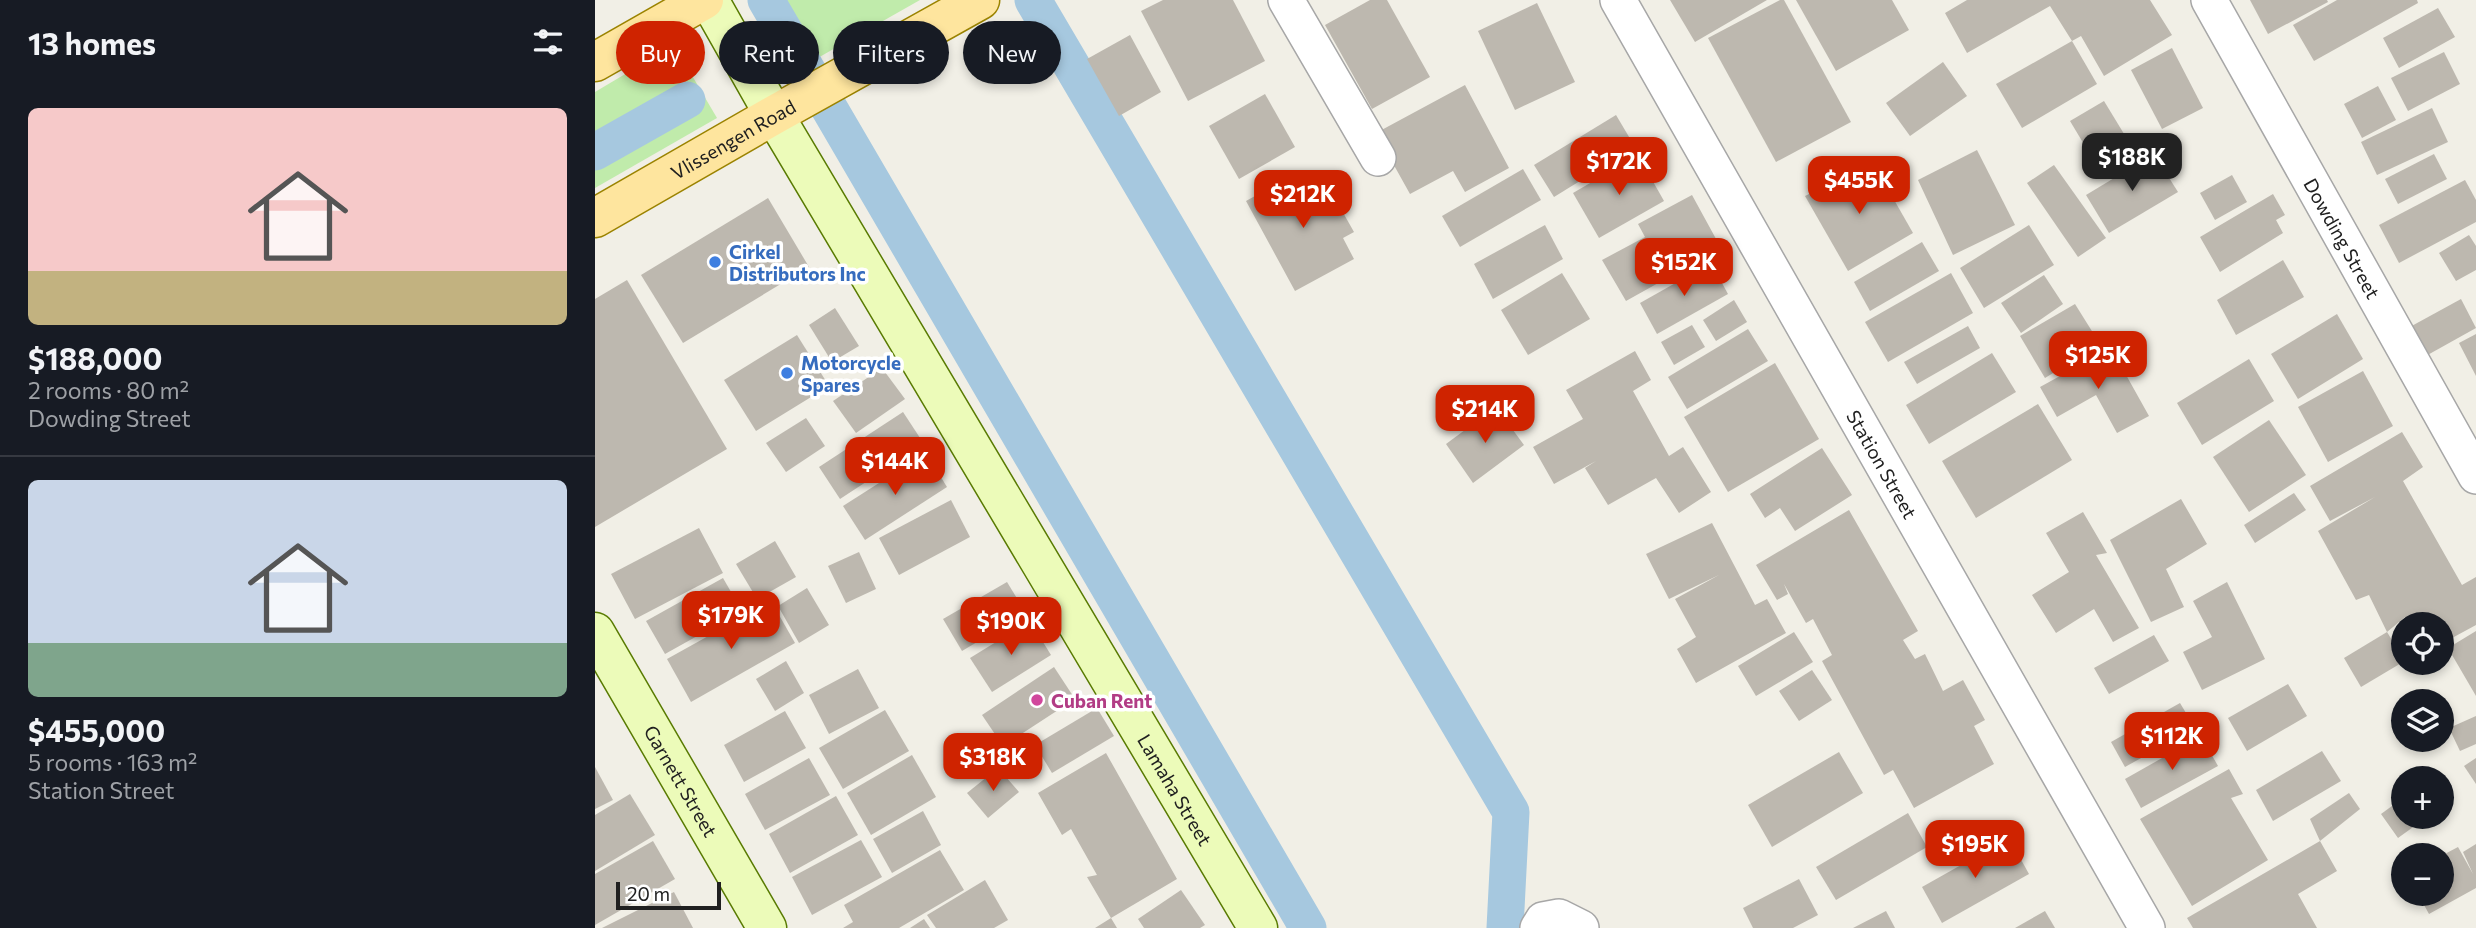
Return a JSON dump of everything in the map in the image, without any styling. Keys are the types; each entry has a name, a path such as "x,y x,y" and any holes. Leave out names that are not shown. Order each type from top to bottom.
{"main road":[{"path":"595,62 704,0"},
{"name":"Vlissengen Road","path":"595,218 980,0"}],"street":[{"name":"Lamaha Street","path":"709,0 774,115 1258,928"},
{"path":"1286,0 1378,158"},
{"name":"Station Street","path":"1618,0 2147,928"},
{"name":"Dowding Street","path":"2209,0 2476,476"},
{"name":"Garnett Street","path":"595,632 767,928"},
{"path":"1538,928 1543,920 1559,917 1581,928"}],"green space":[{"path":"756,0 920,0 883,21 833,21 833,49 819,57 819,21 767,21"},
{"path":"616,80 616,84 697,84 717,118 595,188 595,92"}],"building":[{"path":"1163,0 1233,0 1265,61 1188,101 1141,11"},
{"path":"1370,0 1387,0 1430,77 1372,109 1325,25"},
{"path":"1670,0 1767,0 1695,42"},
{"path":"1784,0 1851,122 1776,162 1708,38"},
{"path":"1796,0 1892,0 1909,30 1836,71"},
{"path":"1967,0 2150,0 2172,35 2104,76 2081,36 2072,41 2050,6 1967,53 1945,13"},
{"path":"2250,0 2327,0 2328,2 2268,34"},
{"path":"2337,0 2417,0 2418,3 2314,61 2293,25"},
{"path":"1537,3 1575,82 1515,110 1478,31"},
{"path":"2438,8 2455,37 2399,68 2383,38"},
{"path":"1130,35 1161,92 1119,116 1087,59"},
{"path":"2072,41 2097,84 2022,128 1996,84"},
{"path":"2172,48 2203,108 2162,129 2131,70"},
{"path":"2444,52 2460,84 2408,111 2391,78"},
{"path":"1943,62 1967,96 1910,136 1886,103"},
{"path":"1465,85 1509,168 1465,192 1453,171 1410,194 1376,133"},
{"path":"2378,86 2396,120 2362,138 2344,104"},
{"path":"1265,94 1295,147 1239,179 1209,126"},
{"path":"2104,101 2132,147 2097,166 2070,121"},
{"path":"2432,108 2448,142 2377,175 2361,142"},
{"path":"1616,115 1635,147 1554,197 1534,165"},
{"path":"1977,150 2015,225 1953,255 1918,180"},
{"path":"2154,154 2178,192 2109,233 2086,195"},
{"path":"2434,154 2447,179 2398,204 2385,179"},
{"path":"1638,155 1664,201 1599,238 1573,193"},
{"path":"1873,163 1913,233 1848,271 1805,196"},
{"path":"2054,165 2106,238 2078,257 2027,183"},
{"path":"1523,169 1541,200 1460,247 1442,216"},
{"path":"1298,172 1311,195 1328,186 1354,232 1343,238 1354,259 1295,291 1246,201"},
{"path":"2232,175 2247,202 2215,220 2200,193"},
{"path":"2465,180 2476,200 2476,222 2399,263 2379,225"},
{"path":"2273,194 2285,215 2276,220 2283,233 2220,272 2200,237"},
{"path":"1692,195 1721,248 1626,301 1602,260 1645,237 1638,224"},
{"path":"768,198 809,267 683,343 641,275"},
{"path":"1545,225 1563,259 1493,299 1474,264"},
{"path":"2029,225 2054,265 1984,308 1960,268"},
{"path":"2469,235 2476,246 2476,270 2456,281 2439,253"},
{"path":"1922,242 1939,271 1870,311 1854,282"},
{"path":"2283,260 2304,297 2236,335 2217,300"},
{"path":"1711,263 1728,294 1657,334 1640,303"},
{"path":"1562,273 1590,319 1528,355 1501,310"},
{"path":"1951,273 1973,313 1888,362 1865,322"},
{"path":"2044,275 2063,304 2021,333 2001,303"},
{"path":"627,280 727,449 595,527 595,299"},
{"path":"2461,299 2476,328 2424,357 2408,328"},
{"path":"1734,300 1747,322 1716,341 1703,320"},
{"path":"2075,304 2100,344 2045,378 2020,336"},
{"path":"835,308 859,346 832,362 809,325"},
{"path":"2337,314 2363,359 2298,399 2271,354"},
{"path":"1692,325 1705,347 1674,365 1661,342"},
{"path":"1968,326 1980,348 1917,384 1904,362"},
{"path":"1748,329 1768,361 1687,409 1668,377"},
{"path":"2476,334 2476,376 2459,343"},
{"path":"797,335 829,386 756,431 724,380"},
{"path":"2111,348 2149,416 2117,433 2096,395 2057,417 2040,387"},
{"path":"1635,351 1651,380 1633,391 1669,456 1683,447 1711,492 1679,513 1656,478 1608,505 1585,468 1596,461 1554,484 1533,447 1583,419 1566,390"},
{"path":"1992,353 2016,392 1929,444 1906,405"},
{"path":"2249,359 2274,401 2202,445 2177,403"},
{"path":"1775,363 1819,439 1728,492 1684,417"},
{"path":"882,368 905,399 856,433 833,401"},
{"path":"2363,371 2393,426 2328,462 2298,407"},
{"path":"2038,404 2072,460 1976,518 1942,461"},
{"path":"1496,407 1524,445 1473,483 1446,444"},
{"path":"903,412 924,444 840,499 819,467"},
{"path":"806,418 825,446 786,472 766,443"},
{"path":"2269,420 2306,475 2249,512 2213,457"},
{"path":"2402,432 2423,467 2403,481 2462,585 2476,577 2476,625 2454,637 2454,612 2391,612 2391,629 2387,632 2369,595 2356,600 2318,531 2375,497 2330,521 2310,486"},
{"path":"1822,448 1852,495 1795,531 1780,508 1765,518 1750,494"},
{"path":"926,453 947,487 865,540 843,506"},
{"path":"2294,493 2306,510 2255,543 2244,525"},
{"path":"2181,499 2207,544 2166,569 2184,607 2151,622 2110,540"},
{"path":"951,500 970,537 899,575 879,538"},
{"path":"1849,510 1918,631 1903,640 1915,659 1925,654 1943,691 1963,680 1985,720 1974,726 1994,764 1914,808 1893,770 1884,775 1822,661 1832,655 1813,619 1806,623 1784,584 1788,594 1777,600 1756,565"},
{"path":"2083,512 2107,553 2096,555 2139,628 2113,642 2094,609 2056,633 2032,595 2069,572 2046,533"},
{"path":"1712,523 1755,605 1767,599 1786,633 1696,683 1677,649 1696,637 1675,599 1719,575 1669,599 1646,554"},
{"path":"699,528 723,573 635,619 611,574"},
{"path":"775,541 796,577 757,599 736,564"},
{"path":"859,552 876,589 846,603 828,566"},
{"path":"723,578 742,611 665,654 646,621"},
{"path":"1007,582 1026,613 962,651 943,619"},
{"path":"2227,582 2265,659 2202,690 2183,652 2212,637 2193,601"},
{"path":"807,588 829,625 799,643 778,606"},
{"path":"771,601 795,643 691,702 667,659"},
{"path":"1030,621 1051,655 992,692 970,658"},
{"path":"2476,631 2476,696 2454,658 2454,644"},
{"path":"1794,632 1813,662 1756,696 1738,666"},
{"path":"2387,632 2391,638 2391,669 2361,687 2344,658"},
{"path":"2154,635 2169,661 2109,694 2094,668"},
{"path":"786,661 804,693 775,711 756,679"},
{"path":"1054,667 1075,699 1003,746 982,715"},
{"path":"858,669 879,708 829,734 809,695"},
{"path":"1812,670 1832,700 1799,721 1779,691"},
{"path":"2288,684 2307,716 2247,751 2228,718"},
{"path":"2180,703 2195,728 2125,767 2111,742"},
{"path":"1097,708 1114,736 1052,773 1035,745"},
{"path":"885,710 909,751 843,789 819,748"},
{"path":"785,711 806,748 744,782 724,745"},
{"path":"2476,716 2476,744 2460,751 2454,738 2454,726"},
{"path":"2201,736 2218,766 2141,808 2125,779"},
{"path":"2322,751 2341,781 2273,821 2256,790"},
{"path":"1839,752 1863,793 1772,847 1748,805"},
{"path":"1106,753 1177,879 1111,918 1087,877 1097,875 1071,829 1062,835 1038,793"},
{"path":"912,755 936,797 871,835 847,793"},
{"path":"809,758 830,795 765,830 745,794"},
{"path":"2476,758 2476,784 2464,766"},
{"path":"595,767 613,800 595,809"},
{"path":"998,768 1019,792 988,818 967,793"},
{"path":"2229,769 2243,794 2231,798 2268,860 2192,906 2140,819"},
{"path":"2349,793 2360,809 2320,841 2310,819"},
{"path":"630,794 655,835 595,871 595,815"},
{"path":"836,796 858,835 790,873 769,834"},
{"path":"2391,807 2391,828 2381,814"},
{"path":"923,811 941,845 892,873 873,839"},
{"path":"1908,813 1927,847 1836,900 1816,867"},
{"path":"2392,829 2410,829 2398,838"},
{"path":"2009,838 2029,874 1942,923 1922,887"},
{"path":"861,840 882,877 812,915 792,877"},
{"path":"653,841 675,879 595,925 595,874"},
{"path":"2320,841 2337,871 2298,894 2317,928 2193,928 2187,918"},
{"path":"2476,844 2476,888 2454,900 2454,849 2458,847 2473,874 2463,852"},
{"path":"940,850 964,890 899,928 843,928 853,922 844,905"},
{"path":"1799,879 1818,915 1793,928 1753,928 1743,908"},
{"path":"985,880 1008,920 994,928 936,928 927,915"},
{"path":"1181,890 1205,925 1200,928 1144,928 1138,919"},
{"path":"674,892 693,928 602,928"},
{"path":"2425,906 2443,906 2429,914"},
{"path":"1886,911 1895,928 1853,928"},
{"path":"2045,911 2055,928 2015,928"},
{"path":"1111,918 1117,928 1095,928"},
{"path":"924,919 930,928 910,928"}],"waterway":[{"path":"766,0 1308,928"},
{"path":"1033,0 1511,812 1505,928"},
{"path":"595,152 687,100"}],"place":[{"name":"Cirkel Distributors Inc","path":"715,262"},
{"name":"Motorcycle Spares","path":"787,373"},
{"name":"Cuban Rent","path":"1037,700"}]}
